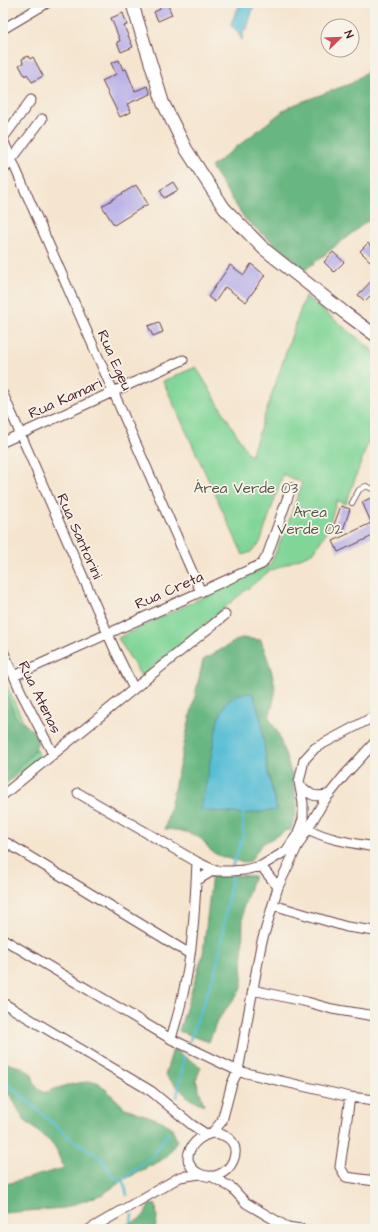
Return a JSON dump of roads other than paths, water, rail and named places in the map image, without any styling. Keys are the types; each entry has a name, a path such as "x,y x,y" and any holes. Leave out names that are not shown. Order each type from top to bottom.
{"street":[{"path":"3,29 47,3"},
{"path":"132,3 163,103 186,149 224,208 264,249 375,335"},
{"path":"3,139 31,100"},
{"path":"3,171 42,119"},
{"name":"Rua Egeu","path":"3,139 201,592"},
{"name":"Rua Kamari","path":"3,442 183,360"},
{"name":"Rua Santorini","path":"3,394 107,634 134,689"},
{"name":"Rua Creta","path":"14,676 262,564 267,556 291,488"},
{"path":"3,795 226,615"},
{"name":"Rua Atenas","path":"3,652 53,754"},
{"path":"78,793 197,862 214,870 232,871 261,866 286,851 297,835 302,819 303,803 300,784 304,760 315,748 375,716"},
{"path":"180,1177 192,1145 196,1140 209,1134 222,1121 232,1083 238,1070 261,945 278,887 294,854 330,794 375,742"},
{"path":"300,784 308,793 314,796 330,794"},
{"path":"308,829 319,835 347,843 375,847"},
{"path":"6,843 190,954"},
{"path":"170,1039 183,994 190,954 195,907 197,862"},
{"path":"261,866 278,887"},
{"path":"196,881 214,870"},
{"path":"273,904 347,927 375,932"},
{"path":"3,939 170,1039 238,1070 350,1097 375,1100"},
{"path":"253,990 332,1009 375,1016"},
{"path":"3,1004 151,1091 192,1125 209,1134 224,1135 233,1142 235,1153 234,1158 228,1168 218,1175 211,1176 200,1174 180,1177 90,1229"},
{"path":"350,1097 340,1167 346,1177 375,1182"},
{"path":"222,1121 229,1138"},
{"path":"192,1125 196,1140"},
{"path":"188,1156 191,1166 200,1174"},
{"path":"228,1168 232,1188"},
{"path":"211,1176 232,1188 246,1203 287,1227 301,1229"}],"lane":[{"path":"352,503 359,490 366,486 375,490"}],"water":[{"path":"241,3 259,3 253,8 247,29 244,29 242,40 236,30 230,25"},
{"path":"253,693 261,720 268,774 277,810 243,814 201,810 218,719 226,703 238,694"}],"waterway":[{"path":"232,867 243,836 243,814"},
{"path":"190,1040 217,966 232,874"},
{"path":"177,1097 184,1057"},
{"path":"3,1082 7,1083 67,1136 101,1158 114,1178 123,1179"},
{"path":"127,1195 123,1179 153,1156 168,1133"},
{"path":"130,1229 132,1215"}],"park label":[{"name":"Área Verde 03","path":"246,488"},
{"name":"Área Verde 02","path":"310,520"}]}
